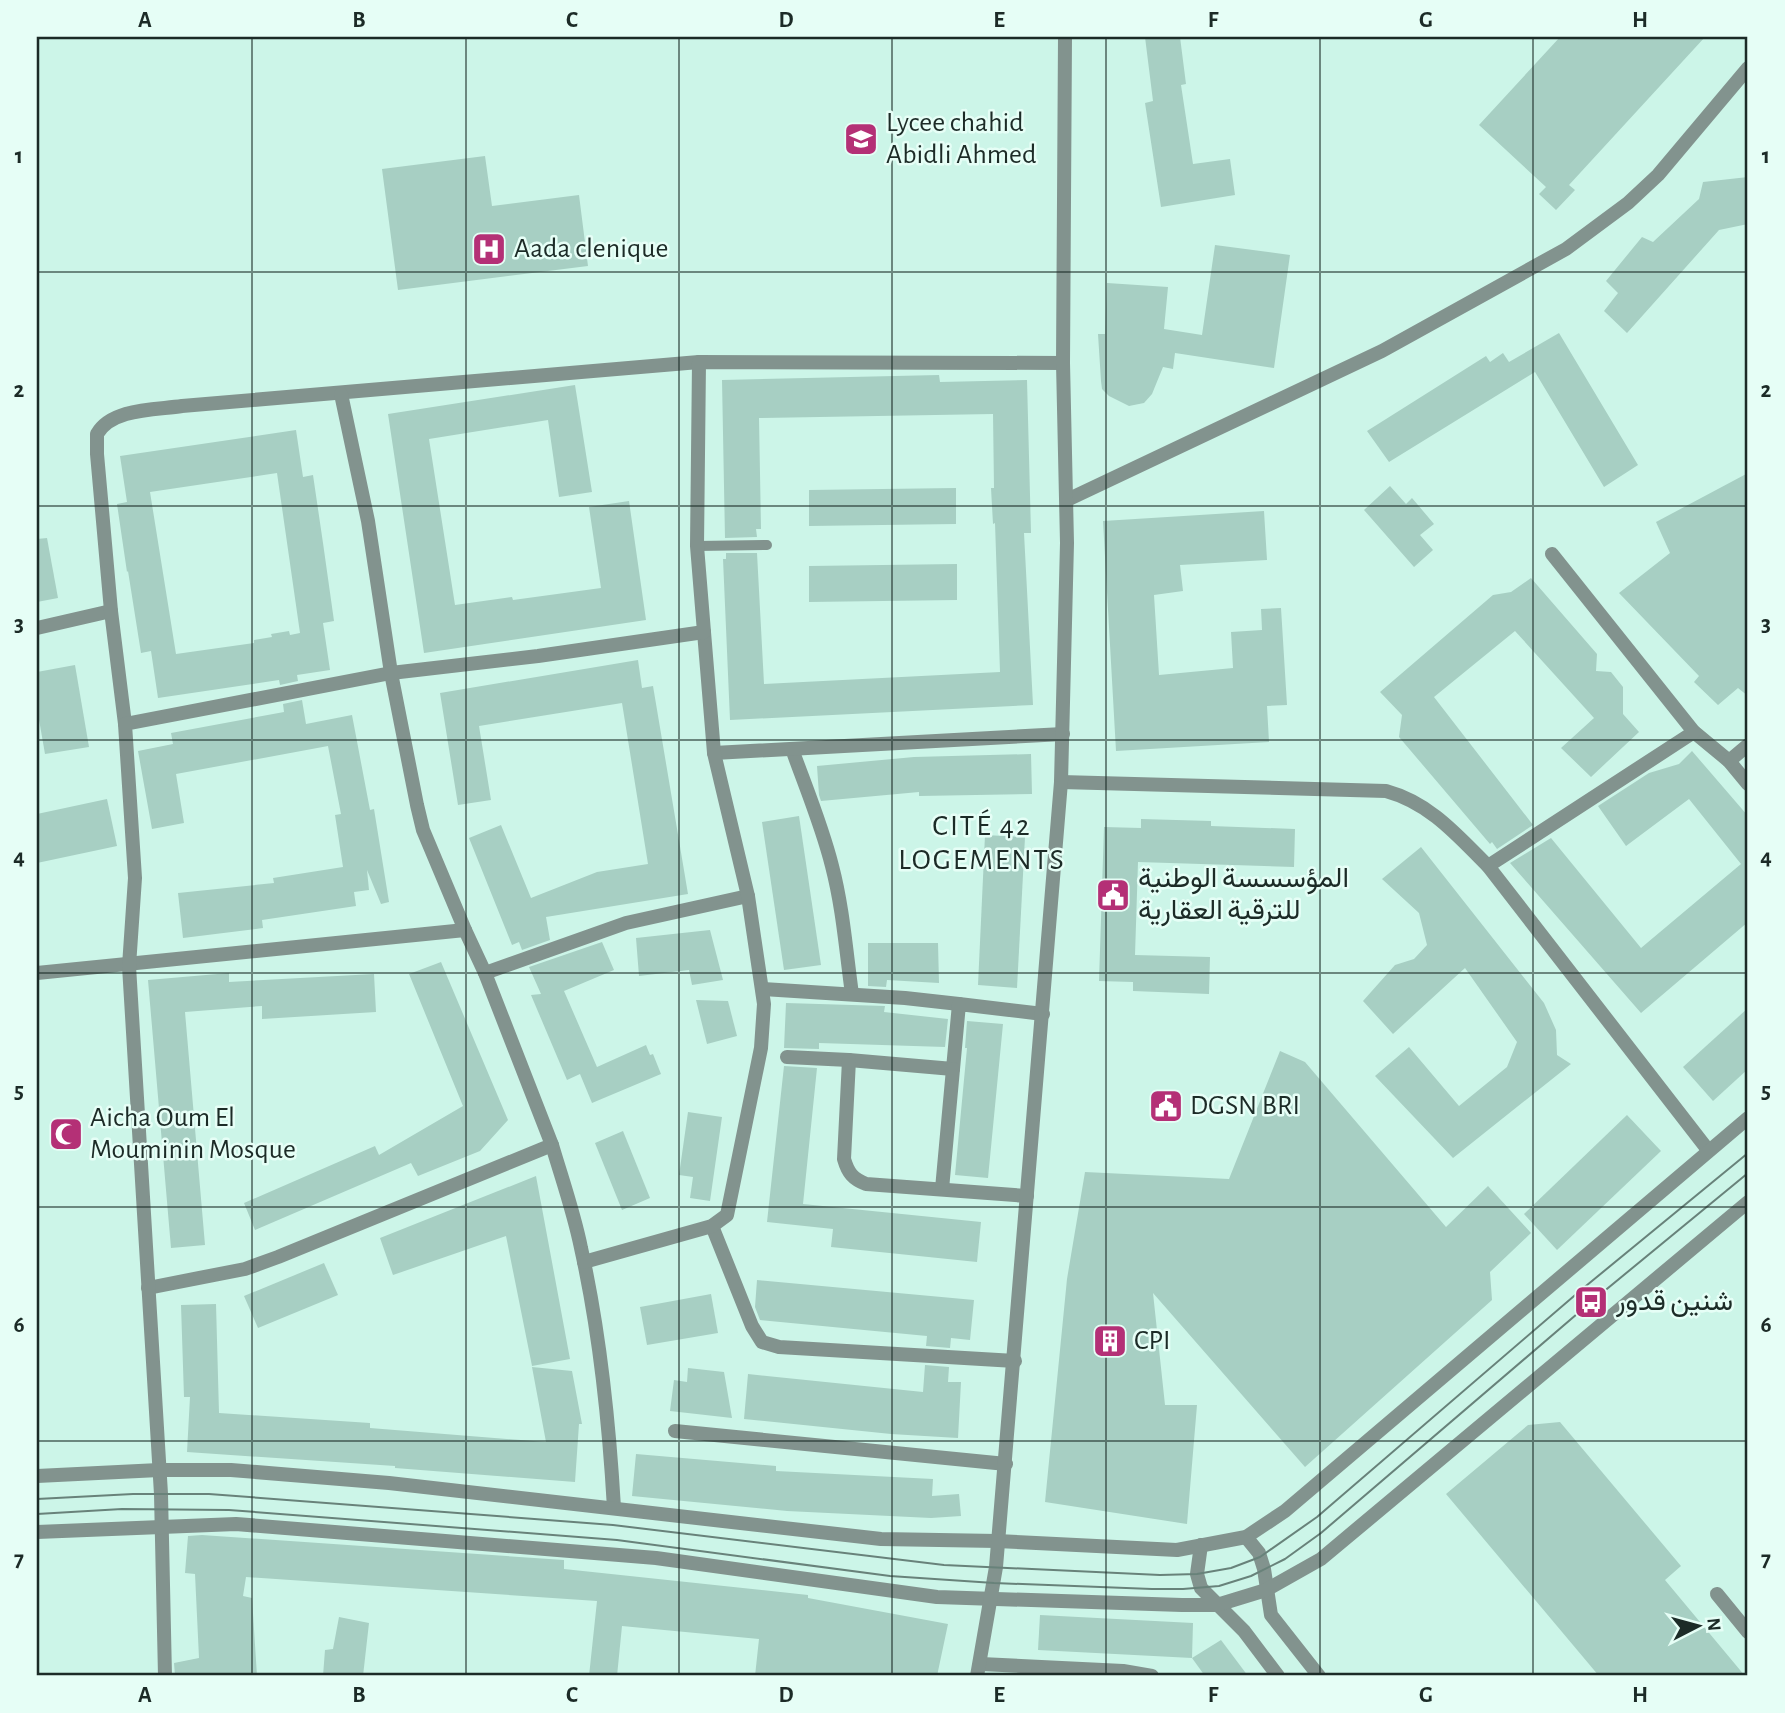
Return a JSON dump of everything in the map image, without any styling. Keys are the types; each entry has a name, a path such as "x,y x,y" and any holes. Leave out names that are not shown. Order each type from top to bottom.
{"street":[{"path":"1065,37 1063,363 1067,626 1061,782 1006,1464 993,1599 979,1670 1123,1671 1152,1676"},
{"path":"1067,500 1382,351 1566,249 1628,202 1658,175 1748,68"},
{"path":"165,1676 162,1526 129,966 135,878 125,724 111,611 97,454 97,434 101,428 117,417 182,406 699,362 1063,363"},
{"path":"584,1262 712,1226 723,1219 729,1211 761,1048 763,989 748,896 715,754 697,546 699,362"},
{"path":"341,394 368,521 391,673 424,830 485,973 552,1145 584,1262 603,1379 614,1507"},
{"path":"1552,554 1694,732 1729,761 1748,783"},
{"path":"37,628 111,611"},
{"path":"125,724 391,673 538,656 704,632"},
{"path":"1488,866 1694,732"},
{"path":"715,754 1063,734"},
{"path":"1729,761 1748,745"},
{"path":"792,749 824,836 833,869 841,905 852,994"},
{"path":"1061,782 1386,791 1405,796 1431,812 1459,835 1488,866 1708,1150"},
{"path":"485,973 626,923 748,896"},
{"path":"37,973 129,966 465,930"},
{"path":"763,989 852,994 1043,1014"},
{"path":"942,1189 959,1004"},
{"path":"787,1057 953,1069"},
{"path":"849,1060 844,1159 850,1175 866,1184 1027,1196"},
{"path":"37,1476 159,1470 231,1470 614,1507 881,1539 997,1541 1177,1550 1246,1537 1285,1511 1748,1118"},
{"path":"148,1288 224,1274 278,1258 552,1145"},
{"path":"37,1532 236,1524 656,1558 937,1597 1217,1605 1266,1590 1321,1559 1746,1207"},
{"path":"712,1226 752,1326 766,1344 854,1353 1014,1361"},
{"path":"675,1431 1006,1464"},
{"path":"1246,1537 1259,1552 1271,1615 1318,1676"},
{"path":"1201,1545 1196,1574 1201,1588 1244,1631 1278,1676"},
{"path":"1717,1594 1748,1632"}],"lane":[{"path":"697,546 767,545"}],"building":[{"path":"1145,37 1180,37 1186,84 1181,85 1193,164 1230,159 1235,195 1161,207 1145,103 1153,101"},
{"path":"1560,37 1705,37 1569,185 1575,190 1556,210 1539,194 1546,187 1479,125"},
{"path":"485,156 492,206 579,195 588,266 398,290 382,169"},
{"path":"1748,177 1748,224 1719,230 1627,333 1604,311 1618,293 1606,281 1642,237 1653,242 1699,199 1703,182"},
{"path":"1215,245 1290,255 1274,368 1175,353 1173,369 1163,367 1152,394 1144,403 1129,406 1109,396 1102,389 1098,334 1105,334 1107,283 1168,287 1164,329 1202,335"},
{"path":"1559,333 1638,465 1604,487 1535,372 1389,462 1367,431 1486,356 1490,362 1503,353 1509,362"},
{"path":"939,375 940,382 1027,380 1031,533 1024,533 1033,705 730,720 723,559 726,559 726,553 757,553 764,684 1000,672 995,523 993,524 991,488 994,488 993,414 759,418 761,529 756,529 757,537 725,538 722,380"},
{"path":"575,385 592,492 559,497 548,420 429,439 455,605 601,588 589,507 629,501 646,620 424,653 388,414"},
{"path":"296,430 303,477 313,475 323,543 334,621 323,623 330,670 297,675 298,681 280,685 279,680 158,698 151,651 141,653 127,572 117,504 127,502 120,456","holes":["277,473 300,633 290,635 289,631 271,634 272,637 254,640 254,643 176,654 150,492"]},
{"path":"1748,473 1748,696 1738,688 1718,705 1694,682 1699,676 1619,593 1670,553 1656,522"},
{"path":"1390,486 1406,504 1412,498 1434,524 1420,535 1433,550 1414,567 1364,510"},
{"path":"956,488 956,524 809,526 809,490"},
{"path":"1264,511 1267,560 1180,565 1183,591 1154,595 1159,675 1233,668 1231,632 1262,630 1261,609 1281,608 1287,705 1267,706 1269,742 1116,751 1103,521"},
{"path":"47,538 58,598 37,602 37,539"},
{"path":"957,564 957,600 809,602 809,566"},
{"path":"1531,578 1597,654 1596,671 1611,672 1623,687 1623,714 1639,732 1591,777 1561,748 1594,718 1515,631 1434,697 1533,825 1497,849 1399,737 1402,715 1380,692 1493,595 1511,592"},
{"path":"638,660 642,688 653,686 688,894 546,917 550,940 522,950 519,942 512,945 469,838 501,825 531,898 597,872 648,864 622,703 479,726 491,800 458,805 440,693"},
{"path":"75,665 89,747 45,754 37,708 37,672"},
{"path":"302,700 306,724 352,715 370,810 374,809 389,902 381,904 367,870 369,890 354,892 356,906 262,920 263,928 183,938 178,893 274,883 273,878 343,867 335,815 341,814 328,746 176,774 184,823 152,829 138,751 173,744 171,733 284,712 283,704"},
{"path":"1692,751 1748,816 1748,922 1641,1013 1510,863 1551,838 1641,948 1741,864 1689,799 1626,846 1598,806 1649,773 1679,764"},
{"path":"1031,754 1032,794 919,796 919,792 821,801 819,795 817,766 914,757"},
{"path":"107,799 117,846 37,863 37,814"},
{"path":"799,816 821,965 784,970 762,822"},
{"path":"1141,819 1211,821 1211,826 1295,829 1294,867 1138,862 1135,955 1210,957 1209,994 1133,991 1133,982 1099,981 1104,827 1141,828"},
{"path":"985,835 1025,837 1017,988 978,985"},
{"path":"1421,847 1544,1003 1556,1030 1557,1055 1571,1064 1453,1158 1375,1076 1409,1047 1459,1106 1507,1067 1517,1042 1465,968 1393,1034 1363,1001 1395,965 1414,959 1427,945 1419,913 1382,879"},
{"path":"710,930 723,980 692,985 689,970 639,976 636,938"},
{"path":"602,942 614,970 564,991 597,1067 646,1045 661,1074 592,1103 580,1074 567,1080 531,995 541,994 529,967"},
{"path":"868,943 938,943 939,983 887,980 886,987 868,986"},
{"path":"441,962 508,1120 480,1151 418,1176 411,1163 255,1230 244,1203 375,1146 379,1155 463,1106 409,974"},
{"path":"229,973 229,982 374,974 376,1012 262,1019 262,1006 185,1012 205,1245 171,1248 148,980"},
{"path":"696,1000 728,1001 737,1036 707,1044"},
{"path":"786,1003 885,1006 884,1012 948,1019 945,1047 819,1043 819,1049 784,1048"},
{"path":"1748,1008 1748,1069 1713,1101 1683,1067"},
{"path":"967,1021 1003,1024 988,1178 955,1175"},
{"path":"1280,1051 1305,1062 1446,1227 1488,1186 1531,1233 1490,1272 1492,1300 1305,1467 1153,1293 1165,1405 1197,1405 1187,1524 1045,1502 1067,1279 1085,1172 1229,1179"},
{"path":"784,1066 817,1068 803,1204 981,1222 977,1262 831,1247 833,1229 767,1222"},
{"path":"688,1112 722,1117 710,1201 690,1198 693,1177 679,1175"},
{"path":"1627,1115 1661,1151 1557,1250 1524,1214"},
{"path":"623,1131 650,1198 622,1210 595,1143"},
{"path":"536,1176 570,1359 532,1366 506,1236 393,1275 380,1238"},
{"path":"324,1263 338,1295 258,1328 244,1296"},
{"path":"757,1280 974,1300 970,1340 951,1338 950,1348 926,1346 927,1336 760,1320 755,1307"},
{"path":"711,1294 718,1333 647,1345 640,1307"},
{"path":"216,1304 219,1413 370,1423 370,1428 546,1442 532,1367 572,1371 582,1424 579,1424 575,1482 187,1452 190,1397 184,1397 181,1305"},
{"path":"925,1365 949,1367 948,1382 961,1382 958,1438 744,1419 748,1374 923,1392"},
{"path":"688,1368 724,1372 732,1418 670,1411 674,1380 687,1382"},
{"path":"1560,1422 1681,1566 1665,1580 1745,1676 1599,1676 1446,1494 1528,1425"},
{"path":"636,1454 776,1466 776,1471 933,1479 932,1496 959,1494 961,1516 931,1518 787,1511 632,1496"},
{"path":"188,1536 564,1560 564,1569 808,1595 808,1598 948,1624 937,1676 755,1676 759,1639 622,1626 617,1676 589,1676 597,1601 246,1577 243,1596 252,1598 257,1676 175,1676 174,1663 199,1658 195,1574 185,1573"},
{"path":"1040,1615 1193,1623 1192,1658 1038,1650"},
{"path":"339,1617 369,1623 363,1676 323,1676 325,1650 333,1649"},
{"path":"1221,1640 1248,1676 1205,1676 1192,1658"}],"tram line":[{"path":"37,1499 133,1494 209,1494 613,1525 944,1565 1160,1575 1197,1574 1231,1568 1260,1557 1317,1517 1581,1290 1748,1153"},
{"path":"37,1514 122,1509 229,1510 617,1540 890,1576 1152,1589 1219,1586 1251,1576 1285,1559 1321,1533 1591,1302 1748,1173"}],"place":[{"name":"Lycee chahid Abidli Ahmed","path":"861,139"},
{"name":"Aada clenique","path":"489,249"},
{"name":"المؤسسسة الوطنية للترقية العقارية","path":"1113,895"},
{"name":"DGSN BRI","path":"1166,1106"},
{"name":"Aicha Oum El Mouminin Mosque","path":"66,1134"},
{"name":"شنين قدور","path":"1591,1302"},
{"name":"CPI","path":"1110,1341"}],"district":[{"name":"CITÉ 42 LOGEMENTS","path":"982,843"}]}
